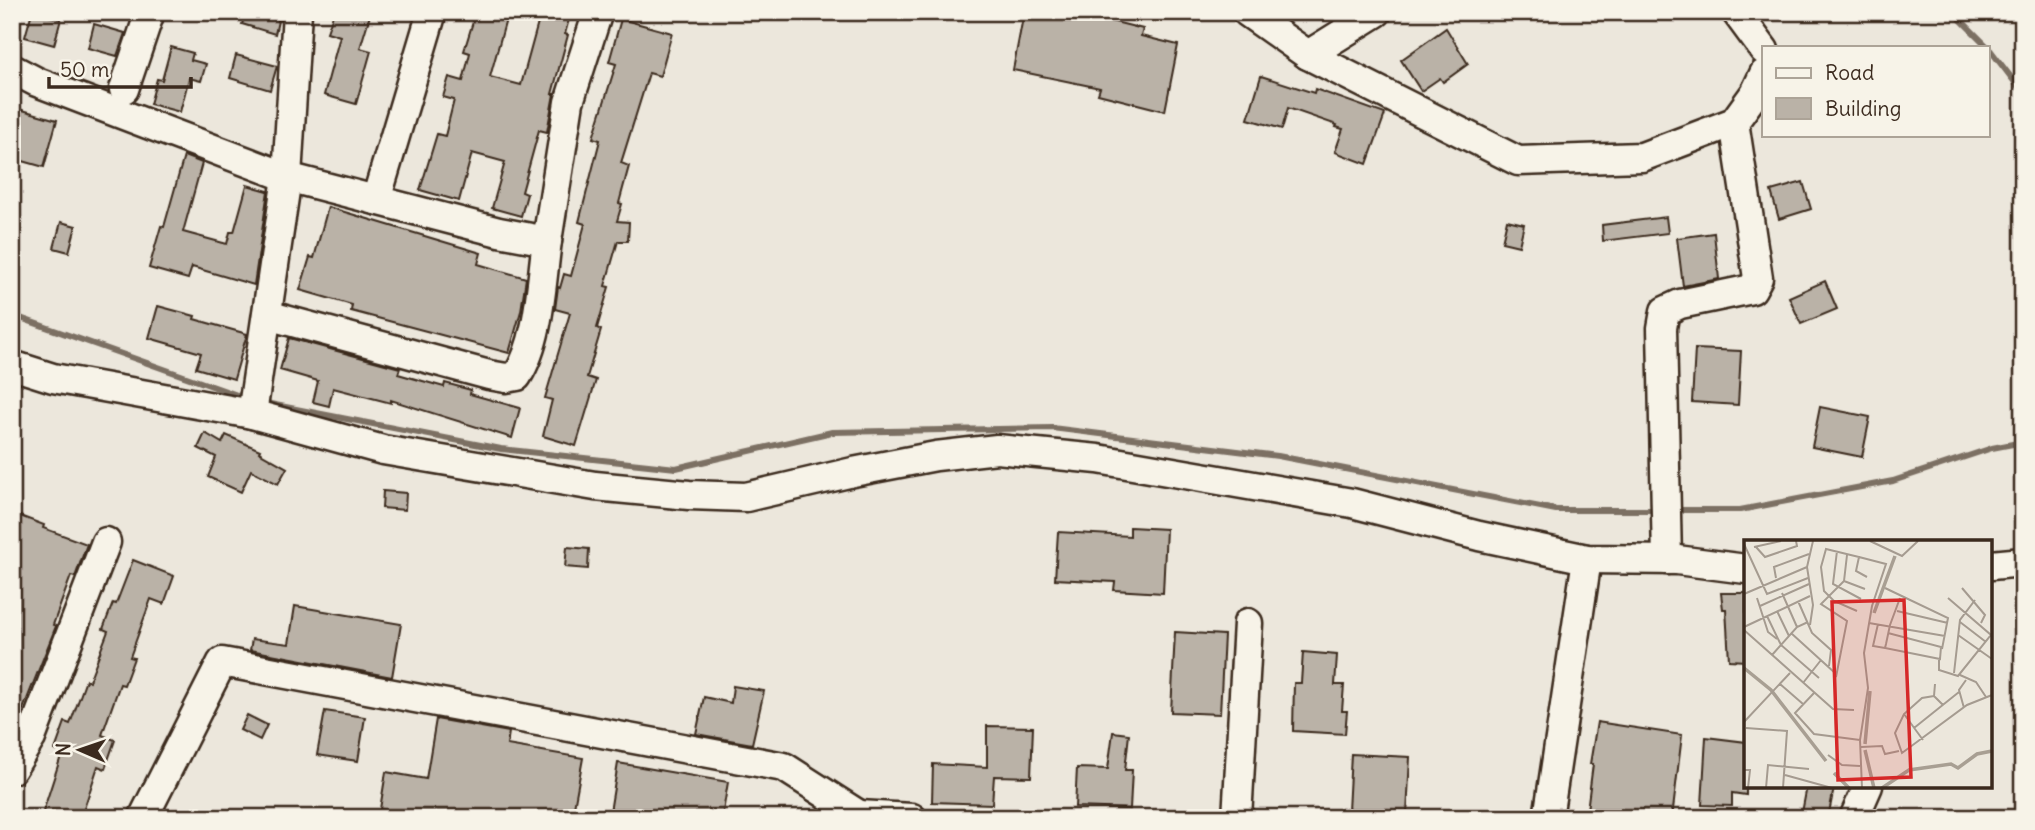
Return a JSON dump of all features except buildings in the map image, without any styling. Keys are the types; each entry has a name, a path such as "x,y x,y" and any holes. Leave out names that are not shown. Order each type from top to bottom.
{"street":[{"path":"124,89 150,12"},
{"path":"252,414 288,177 297,12"},
{"path":"376,200 432,12"},
{"path":"267,315 489,375 506,378 517,376 528,360 539,303 569,102 598,12"},
{"path":"1247,12 1308,55 1518,161 1642,158 1734,122 1762,78"},
{"path":"1308,55 1377,12"},
{"path":"1736,12 1762,47"},
{"path":"12,69 37,82 288,177 499,232 547,241"},
{"path":"1667,560 1662,328 1665,311 1680,304 1752,289 1758,278 1734,122"},
{"path":"12,365 54,378 252,414 383,450 595,486 689,495 747,497 853,472 936,456 996,449 1098,458 1352,503 1479,536 1587,559 1667,560 1744,569"},
{"path":"12,769 30,738 106,542"},
{"path":"1548,818 1587,559"},
{"path":"1993,565 2023,562"},
{"path":"1237,818 1248,623"},
{"path":"143,818 222,662 784,767 854,816 912,818"},
{"path":"1854,818 1867,788"}],"waterway":[{"path":"1953,12 1987,46"},
{"path":"1990,50 2023,93"},
{"path":"12,315 240,396"},
{"path":"265,403 501,449 676,468 832,432 1052,428 1278,456 1556,510 1657,510"},
{"path":"1671,510 1740,510 1893,481 1992,448 2023,442"}]}
